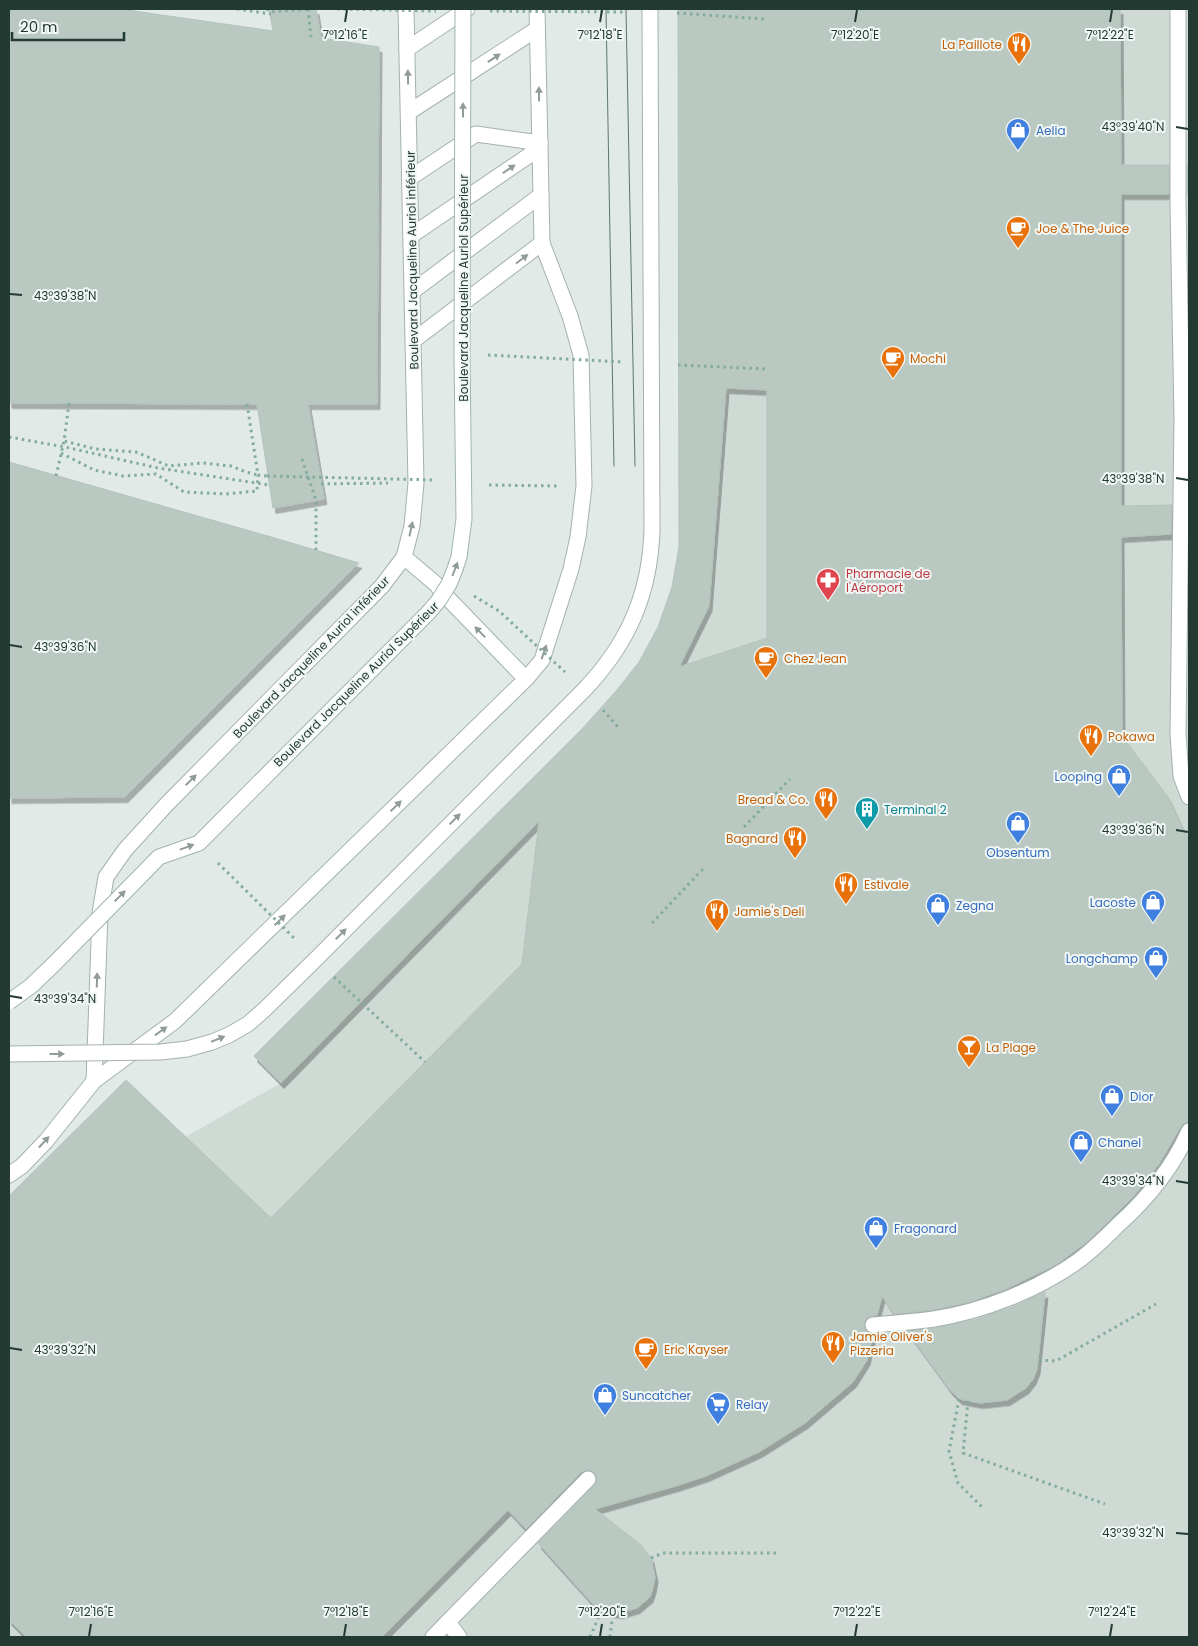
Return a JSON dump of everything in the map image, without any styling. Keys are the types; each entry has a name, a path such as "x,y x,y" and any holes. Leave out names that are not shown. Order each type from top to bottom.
{"main road":[{"name":"Boulevard Jacqueline Auriol inférieur","path":"94,1081 100,913 106,877 125,850 166,805 382,586 404,557 412,526 416,483 406,9"},
{"path":"9,1175 22,1166 46,1141 94,1081 176,1021 526,679 542,660 571,569 578,537 584,486 581,354 570,316 542,243 537,9"},
{"path":"1178,9 1178,205 1182,418 1183,734 1181,776 1189,797"},
{"path":"407,49 464,10"},
{"name":"Boulevard Jacqueline Auriol Supérieur","path":"9,1002 31,986 159,857 199,843 428,613 449,584 459,557 462,540 465,480 462,355 464,10"},
{"path":"9,1054 160,1052 187,1049 212,1042 248,1024 316,959 584,690 601,672 629,628 640,604 647,579 652,530 653,363 650,10"},
{"path":"408,112 537,30"},
{"path":"410,178 476,134 540,145"},
{"path":"412,235 540,145"},
{"path":"413,291 541,195"},
{"path":"414,340 542,243"},
{"path":"404,557 437,585 526,679"},
{"path":"873,1324 934,1319 962,1313 991,1304 1049,1280 1079,1260 1139,1206 1162,1177 1189,1131"},
{"path":"433,1637 588,1479"},
{"path":"448,1622 459,1637"}],"path":[{"path":"237,9 271,14"},
{"path":"268,9 270,12 308,9 311,37"},
{"path":"337,9 650,10 764,18"},
{"path":"462,355 493,354 767,370"},
{"path":"56,476 64,441 69,403"},
{"path":"61,452 94,470 123,476 156,474 184,492 226,494 257,491 258,475 247,404"},
{"path":"9,437 65,447 158,468 269,485"},
{"path":"64,441 95,449 136,452 169,466 203,463 231,466 258,475 309,478 465,480"},
{"path":"302,459 316,500 316,550"},
{"path":"449,584 499,611 584,690 618,727"},
{"path":"744,827 790,779"},
{"path":"652,923 703,869"},
{"path":"1039,1360 1056,1361 1156,1304"},
{"path":"959,1399 949,1451 958,1483 982,1507"},
{"path":"968,1402 963,1453 1105,1504"},
{"path":"651,1558 663,1553 776,1553"},
{"path":"590,1637 602,1609"},
{"path":"610,1637 613,1612"}],"shaded area":[{"name":"Terminal 2","path":"709,9 1189,9 1189,1637 9,1637 9,1300 125,1171 281,1083 582,771 714,547"}],"building":[{"path":"9,9 120,9 273,31 269,9 316,9 321,38 379,47 377,404 308,404 324,499 273,508 257,404 9,403"},
{"name":"Terminal 2","path":"678,9 1120,9 1121,165 1169,165 1169,194 1121,194 1121,506 1172,505 1171,534 1121,537 1122,736 1168,797 1189,842 1189,1122 1181,1126 1159,1164 1132,1198 1088,1241 1057,1264 1006,1289 969,1302 932,1310 894,1314 882,1296 877,1315 868,1317 864,1322 865,1330 873,1334 867,1360 853,1382 805,1423 759,1452 706,1476 595,1509 641,1545 651,1558 655,1577 653,1588 650,1597 637,1608 620,1613 609,1612 599,1608 592,1603 538,1543 595,1485 597,1477 595,1473 586,1470 581,1472 526,1529 508,1510 382,1637 26,1637 9,1620 9,1196 126,1080 271,1218 522,964 539,821 281,1083 254,1056 582,729 617,690 639,662 658,627 672,587 679,547","holes":["726,388 767,390 767,638 679,667 709,606"]},
{"path":"1187,165 1189,165 1189,194 1187,194"},
{"path":"9,462 359,563 125,797 9,798"},
{"path":"1045,1292 1037,1369 1033,1379 1026,1388 1007,1400 980,1403 959,1399 950,1390 907,1331 936,1328 975,1320 1013,1307"}],"tram line":[{"path":"606,9 614,466"},
{"path":"626,9 635,466"}],"place":[{"name":"La Paillote","path":"1019,65"},
{"name":"Aelia","path":"1018,151"},
{"name":"Joe & The Juice","path":"1018,249"},
{"name":"Mochi","path":"893,379"},
{"name":"Pharmacie de l'Aéroport","path":"828,601"},
{"name":"Chez Jean","path":"766,679"},
{"name":"Pokawa","path":"1091,757"},
{"name":"Looping","path":"1119,797"},
{"name":"Bread & Co.","path":"826,820"},
{"name":"Terminal 2","path":"867,830"},
{"name":"Obsentum","path":"1018,844"},
{"name":"Bagnard","path":"795,859"},
{"name":"Estivale","path":"846,905"},
{"name":"Lacoste","path":"1153,923"},
{"name":"Zegna","path":"938,926"},
{"name":"Jamie's Deli","path":"717,932"},
{"name":"Longchamp","path":"1156,979"},
{"name":"La Plage","path":"969,1068"},
{"name":"Dior","path":"1112,1117"},
{"name":"Chanel","path":"1081,1163"},
{"name":"Fragonard","path":"876,1249"},
{"name":"Jamie Oliver's Pizzeria","path":"833,1364"},
{"name":"Eric Kayser","path":"646,1370"},
{"name":"Suncatcher","path":"605,1416"},
{"name":"Relay","path":"718,1425"}]}
